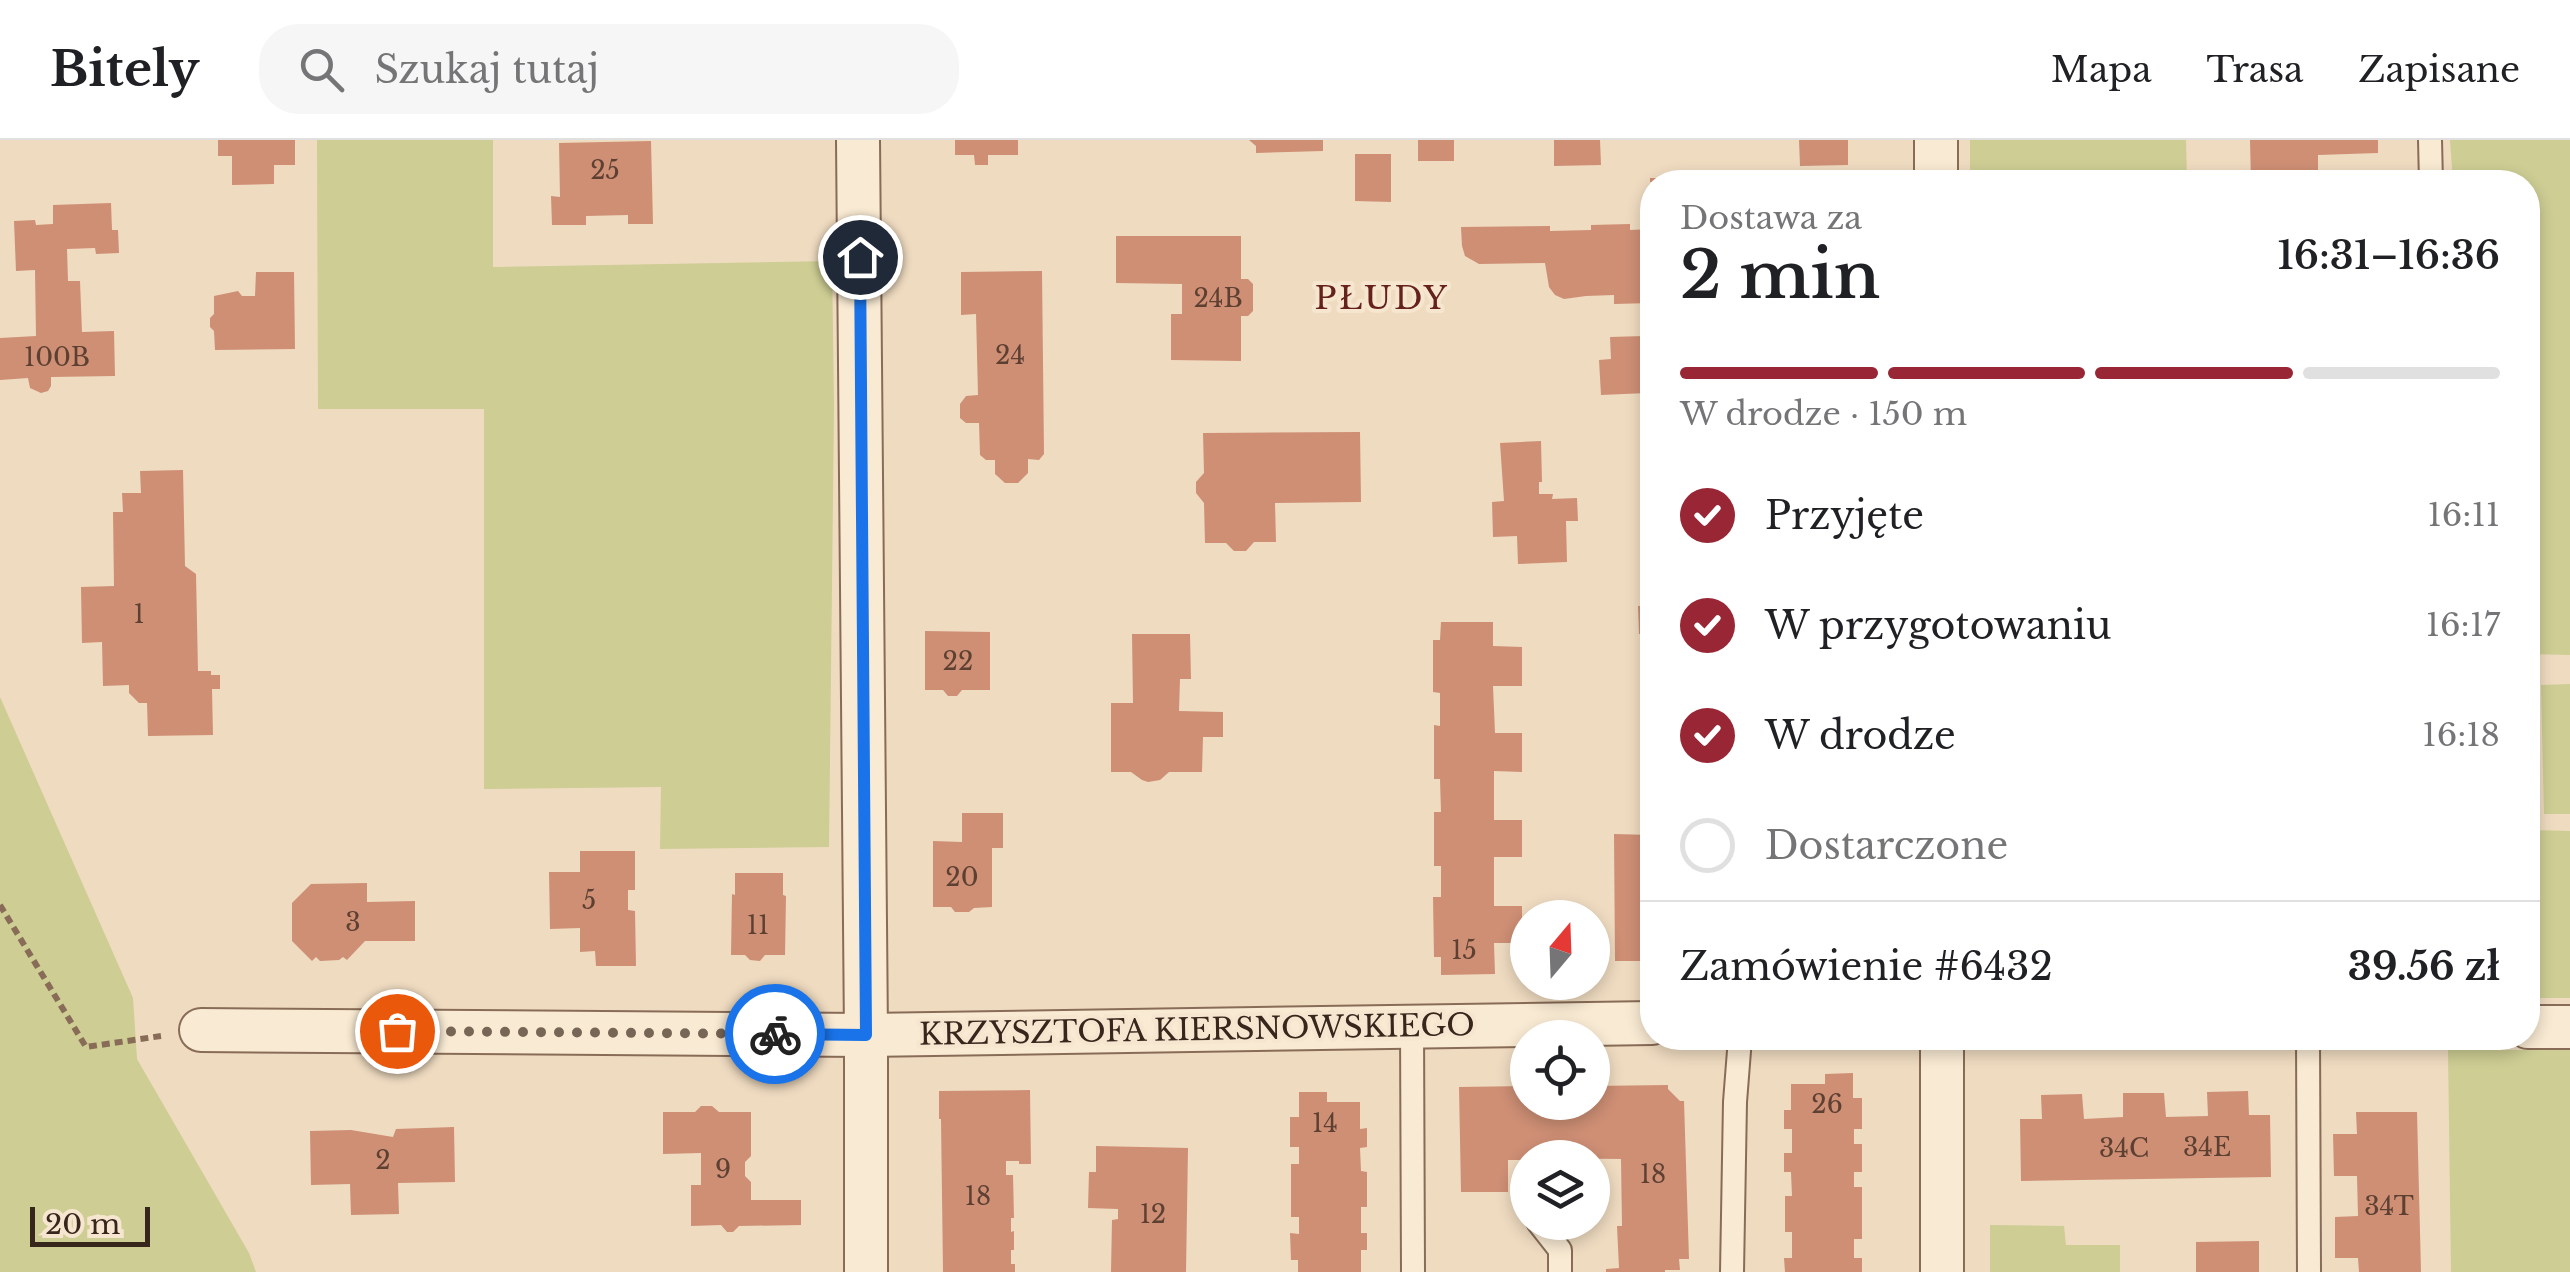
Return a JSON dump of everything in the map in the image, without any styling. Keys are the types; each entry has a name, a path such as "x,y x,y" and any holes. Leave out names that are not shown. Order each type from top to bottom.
{"street":[{"path":"858,140 866,1272"},
{"path":"1936,140 1936,170"},
{"name":"KRZYSZTOFA KIERSNOWSKIEGO","path":"202,1030 866,1035 1640,1023"},
{"path":"2540,1027 2570,1027"},
{"path":"1942,1050 1942,1272"}],"lane":[{"path":"2430,140 2431,170"},
{"path":"1412,1026 1414,1272"},
{"path":"1732,1272 1734,1102 1739,1050"},
{"path":"2308,1050 2309,1272"},
{"path":"1552,1240 1560,1250 1560,1272"}],"path":[{"path":"0,905 86,1046 202,1030"}],"green space":[{"path":"317,140 493,140 493,267 832,261 829,847 660,849 661,787 484,789 484,409 318,409"},
{"path":"1970,140 2186,140 2187,170 1970,170"},
{"path":"2450,140 2570,140 2570,655 2540,654 2540,170 2452,170"},
{"path":"2570,684 2570,814 2544,814 2541,685"},
{"path":"0,697 133,998 137,1059 249,1253 256,1272 0,1272"},
{"path":"2540,830 2570,831 2570,998 2540,998"},
{"path":"2448,1050 2570,1050 2570,1272 2451,1272"},
{"path":"1990,1225 2064,1226 2066,1245 2120,1245 2120,1272 1990,1272"}],"building":[{"path":"218,140 295,140 295,165 274,165 274,184 232,185 232,156 218,156"},
{"path":"955,140 1018,140 1018,155 988,155 988,165 975,165 974,155 955,155"},
{"path":"1249,140 1323,140 1323,151 1256,153 1256,146"},
{"path":"1418,140 1454,140 1454,161 1418,161"},
{"path":"1554,140 1600,140 1601,165 1554,166"},
{"path":"1799,140 1848,140 1848,165 1800,166"},
{"path":"2250,140 2378,140 2378,153 2318,155 2318,170 2251,170"},
{"path":"651,141 653,224 628,224 628,215 586,216 586,225 552,225 551,196 560,197 559,143"},
{"path":"1355,154 1391,154 1391,202 1355,201"},
{"path":"111,203 112,230 118,230 119,253 96,254 95,248 67,249 68,281 80,281 82,332 114,331 115,376 51,377 48,391 41,393 30,388 28,378 0,380 0,338 36,336 35,270 16,271 14,221 53,224 53,205"},
{"path":"1630,224 1630,230 1640,230 1640,303 1614,304 1614,295 1564,299 1549,287 1545,263 1479,264 1465,256 1462,246 1461,227 1550,226 1550,231 1591,230 1591,225"},
{"path":"1116,236 1241,236 1241,279 1253,284 1253,311 1241,316 1241,361 1171,360 1171,314 1182,314 1182,284 1116,283"},
{"path":"1042,271 1044,454 1039,460 1028,459 1028,473 1018,483 1005,483 995,474 995,460 980,455 979,423 966,423 960,418 960,404 966,396 978,395 976,314 961,315 961,272"},
{"path":"256,272 294,272 295,349 215,350 214,331 210,327 214,296 238,291 242,296 255,296"},
{"path":"1640,336 1640,393 1601,395 1599,360 1611,359 1610,337"},
{"path":"1360,432 1361,502 1275,503 1276,542 1254,542 1246,551 1234,551 1226,543 1205,543 1204,503 1196,493 1196,482 1204,473 1203,433"},
{"path":"1541,441 1539,494 1553,494 1552,499 1577,498 1578,521 1566,521 1567,562 1518,564 1517,536 1493,537 1492,502 1504,501 1500,443"},
{"path":"183,470 185,566 196,574 198,671 220,675 220,689 212,689 213,735 148,736 147,703 139,703 129,693 129,685 103,686 102,642 82,643 81,587 114,586 113,512 123,512 122,493 141,493 140,471"},
{"path":"1441,622 1493,622 1493,646 1522,647 1522,686 1493,686 1495,733 1522,733 1522,772 1494,771 1494,820 1522,820 1522,857 1494,857 1494,906 1510,906 1510,943 1494,943 1495,974 1441,975 1441,957 1434,957 1433,897 1441,897 1441,866 1434,866 1434,812 1441,812 1440,779 1434,779 1434,725 1440,726 1440,693 1433,692 1433,640 1440,640"},
{"path":"925,631 990,632 990,690 962,690 957,696 948,696 943,690 925,690"},
{"path":"1132,634 1190,634 1191,679 1180,679 1179,711 1223,712 1223,737 1203,737 1202,772 1169,772 1160,780 1148,782 1131,772 1111,772 1111,703 1133,703"},
{"path":"962,813 1003,813 1003,848 992,848 992,907 955,912 951,907 933,907 933,841 962,842"},
{"path":"1614,834 1640,835 1640,961 1615,961"},
{"path":"580,851 635,851 635,890 628,890 628,910 635,911 636,966 596,966 595,951 580,952 580,928 550,929 549,872 580,872"},
{"path":"735,873 783,873 785,955 765,955 760,961 731,955"},
{"path":"367,883 367,902 415,901 415,941 365,941 347,960 343,957 320,961 316,957 312,961 292,941 292,903 311,884"},
{"path":"1853,1073 1853,1098 1862,1098 1862,1129 1854,1129 1854,1144 1862,1144 1862,1172 1854,1172 1854,1187 1862,1187 1862,1239 1854,1239 1854,1258 1862,1258 1862,1272 1785,1272 1784,1258 1792,1258 1792,1232 1785,1232 1785,1196 1792,1196 1791,1172 1784,1172 1784,1153 1792,1153 1792,1129 1784,1129 1784,1110 1791,1110 1791,1084 1825,1084 1825,1074"},
{"path":"1668,1085 1684,1101 1689,1259 1679,1259 1680,1270 1606,1272 1619,1268 1617,1226 1622,1226 1621,1159 1610,1159 1610,1140 1510,1140 1508,1192 1461,1192 1459,1087 1510,1086 1510,1120 1610,1120 1610,1086"},
{"path":"1030,1090 1031,1164 1006,1161 1006,1175 1013,1175 1011,1264 1015,1264 1015,1272 943,1272 939,1091"},
{"path":"2248,1091 2249,1115 2270,1115 2271,1177 2021,1181 2020,1119 2042,1119 2041,1095 2082,1094 2084,1119 2123,1117 2123,1093 2164,1093 2166,1117 2208,1116 2207,1092"},
{"path":"1299,1092 1327,1092 1327,1102 1360,1102 1360,1129 1367,1128 1367,1147 1360,1148 1361,1171 1367,1172 1367,1207 1361,1207 1361,1233 1367,1233 1367,1250 1361,1250 1361,1272 1298,1272 1298,1260 1291,1260 1290,1233 1299,1234 1299,1217 1291,1217 1291,1164 1299,1164 1299,1147 1290,1147 1290,1117 1299,1117"},
{"path":"701,1106 712,1106 719,1112 751,1112 751,1156 745,1162 745,1176 751,1182 751,1200 801,1200 801,1225 739,1226 733,1232 727,1232 721,1225 691,1226 691,1185 701,1185 701,1153 663,1154 663,1112 695,1112"},
{"path":"2356,1112 2417,1112 2421,1272 2359,1272 2358,1258 2335,1258 2335,1217 2358,1216 2357,1176 2334,1176 2333,1134 2357,1134"},
{"path":"454,1127 455,1182 398,1183 399,1214 351,1215 350,1184 311,1185 310,1131 351,1130 393,1137 396,1129"},
{"path":"1096,1146 1188,1148 1186,1272 1111,1272 1112,1220 1118,1219 1118,1209 1088,1208 1089,1172 1096,1172"},
{"path":"2259,1241 2259,1272 2196,1272 2196,1242"}],"way so far":[{"path":"397,1031 775,1034"}],"district":[{"name":"PŁUDY","path":"1382,298"}],"route":[{"path":"775,1034 866,1035 860,257"}]}
